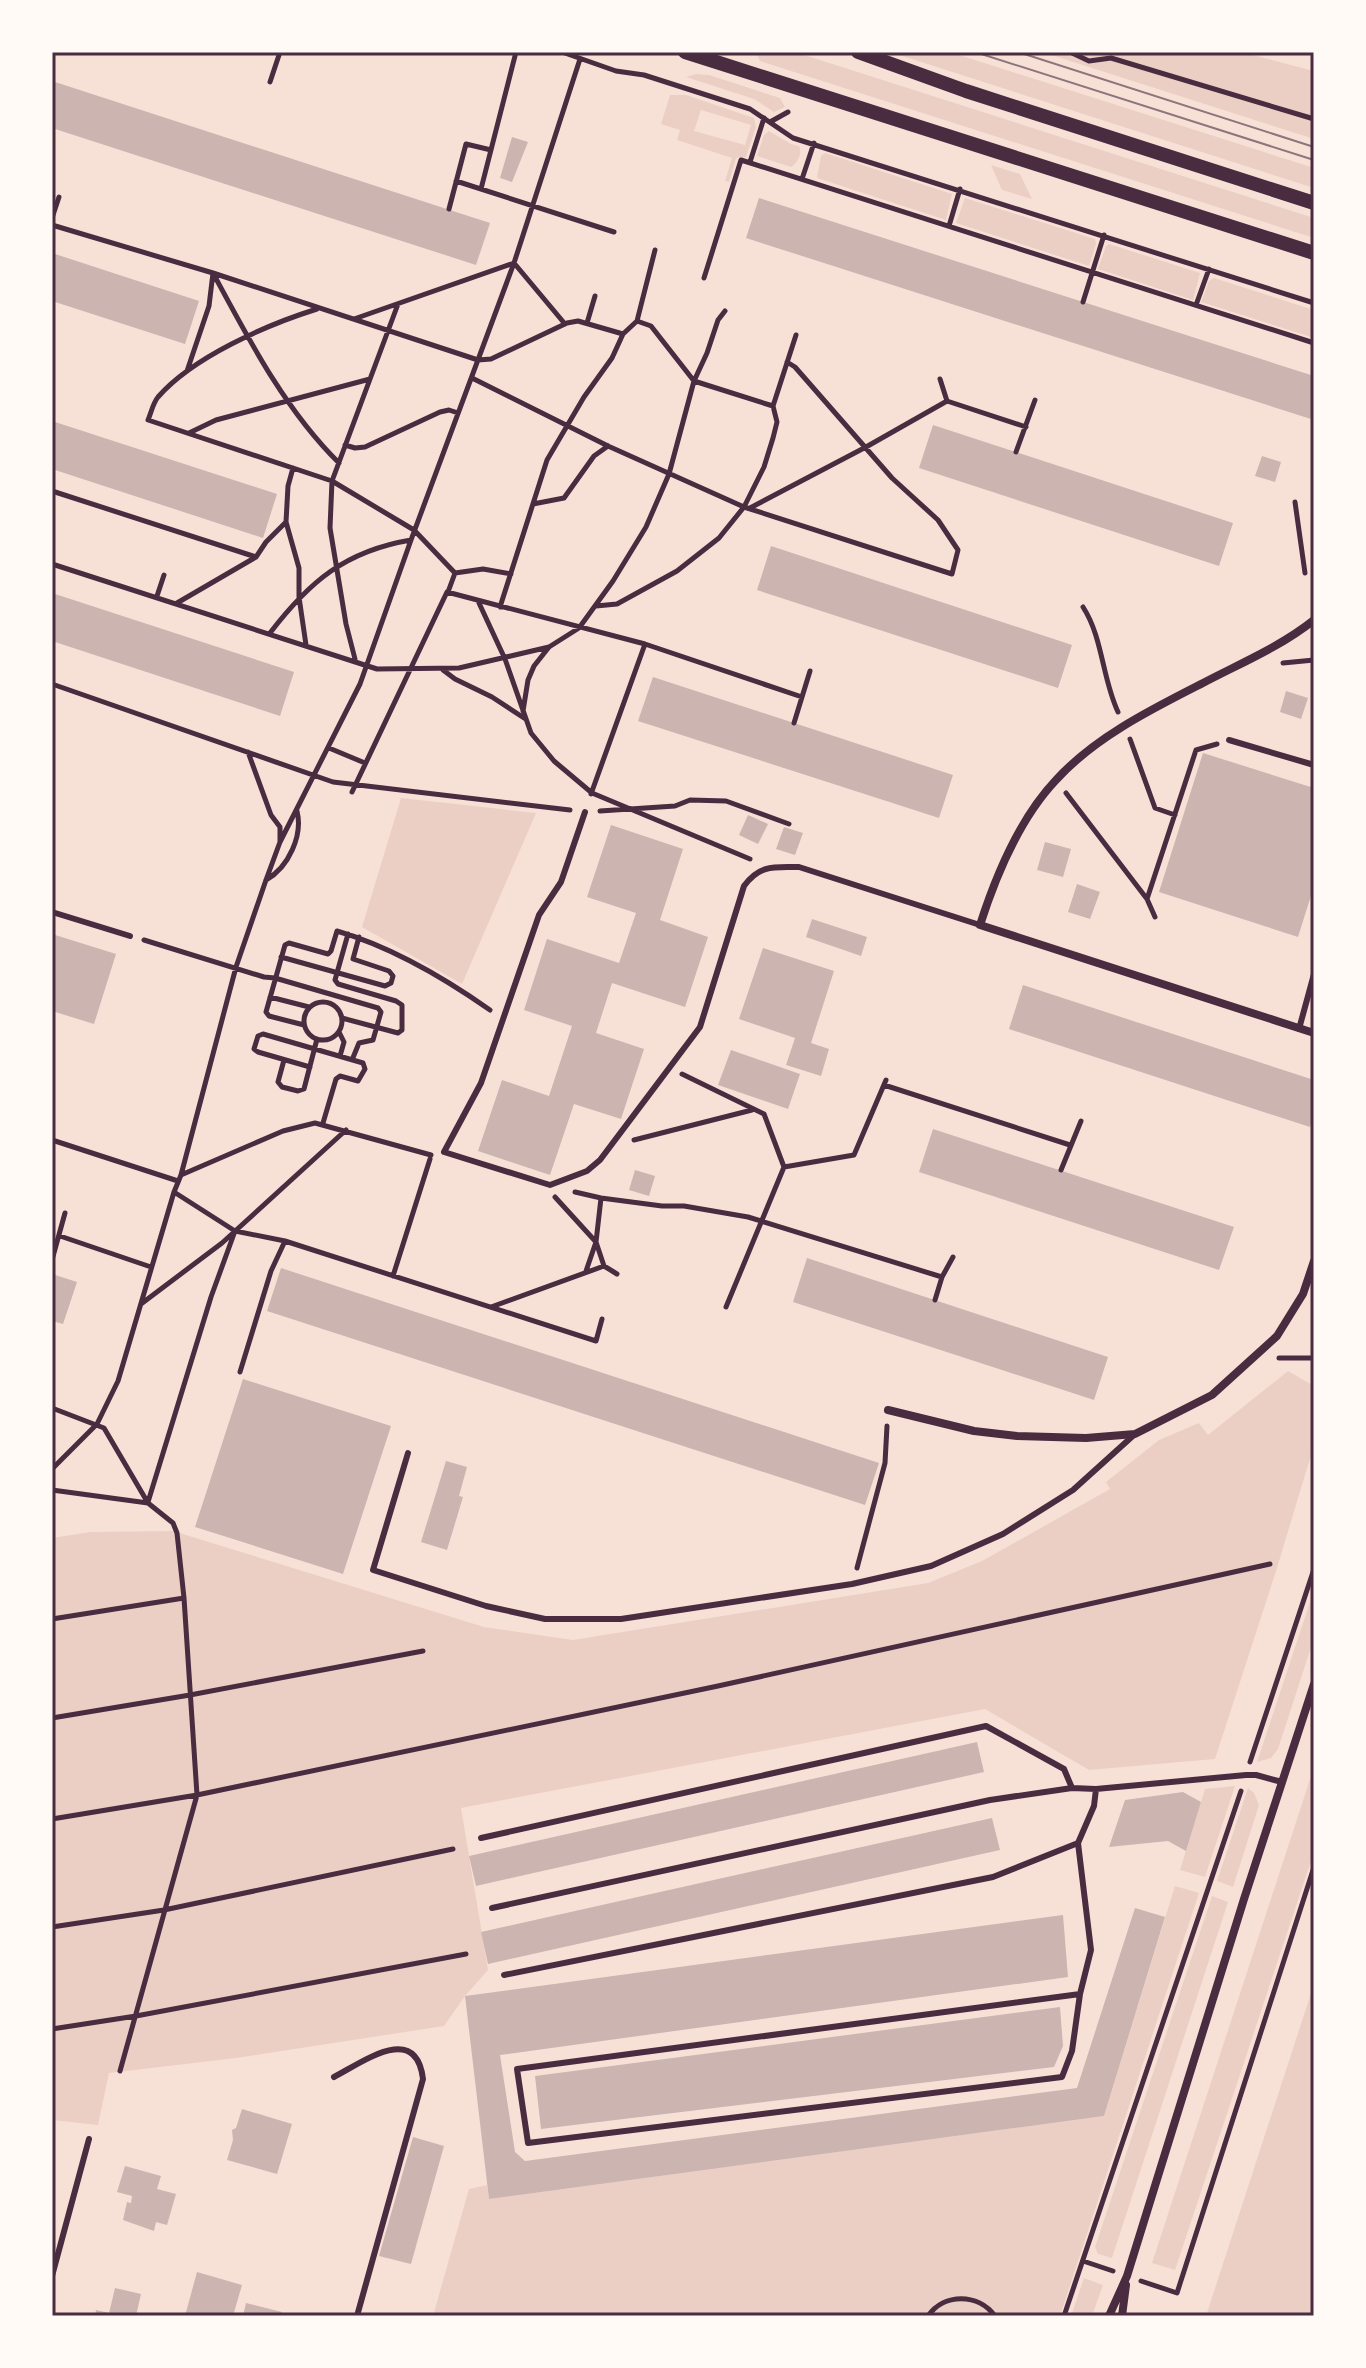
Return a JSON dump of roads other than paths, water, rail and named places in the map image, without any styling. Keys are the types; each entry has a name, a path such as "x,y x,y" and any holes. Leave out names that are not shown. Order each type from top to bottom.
{"street":[{"path":"685,52 732,59 1314,253"},
{"path":"858,52 951,86 1314,203"},
{"path":"1314,620 1276,646 1125,725 1056,780 1031,815 1004,863 980,925 1314,1033"},
{"path":"888,1410 974,1431 1017,1436 1086,1438 1135,1434 1212,1395 1277,1336 1303,1294 1314,1261"},
{"path":"1109,2316 1127,2276 1314,1684"},
{"path":"1122,2316 1127,2276"}],"lane":[{"path":"1229,740 1314,765"},
{"path":"585,812 561,882 539,915 481,1083 444,1152 550,1185 587,1171 600,1160 700,1027 744,886 752,874 769,867 799,867 980,925"},
{"path":"52,912 130,936"},
{"path":"1299,1029 1314,974"},
{"path":"408,1453 373,1570 486,1606 545,1619 621,1619 852,1584 931,1566 1003,1534 1073,1490 1135,1434"},
{"path":"481,1838 986,1726 1064,1769 1072,1788"},
{"path":"492,1908 990,1800 1072,1788 1096,1789 1246,1775 1282,1782"},
{"path":"1080,1994 517,2069 528,2143 1062,2077 1072,2051 1080,1994 1091,1950 1078,1843 1094,1806 1096,1789"},
{"path":"504,1975 993,1877 1078,1843"},
{"path":"334,2077 382,2052 398,2049 410,2051 418,2057 423,2079 357,2316"},
{"path":"52,2276 89,2139"}],"tram line":[{"path":"975,52 1314,160"},
{"path":"1018,52 1314,147"}]}
